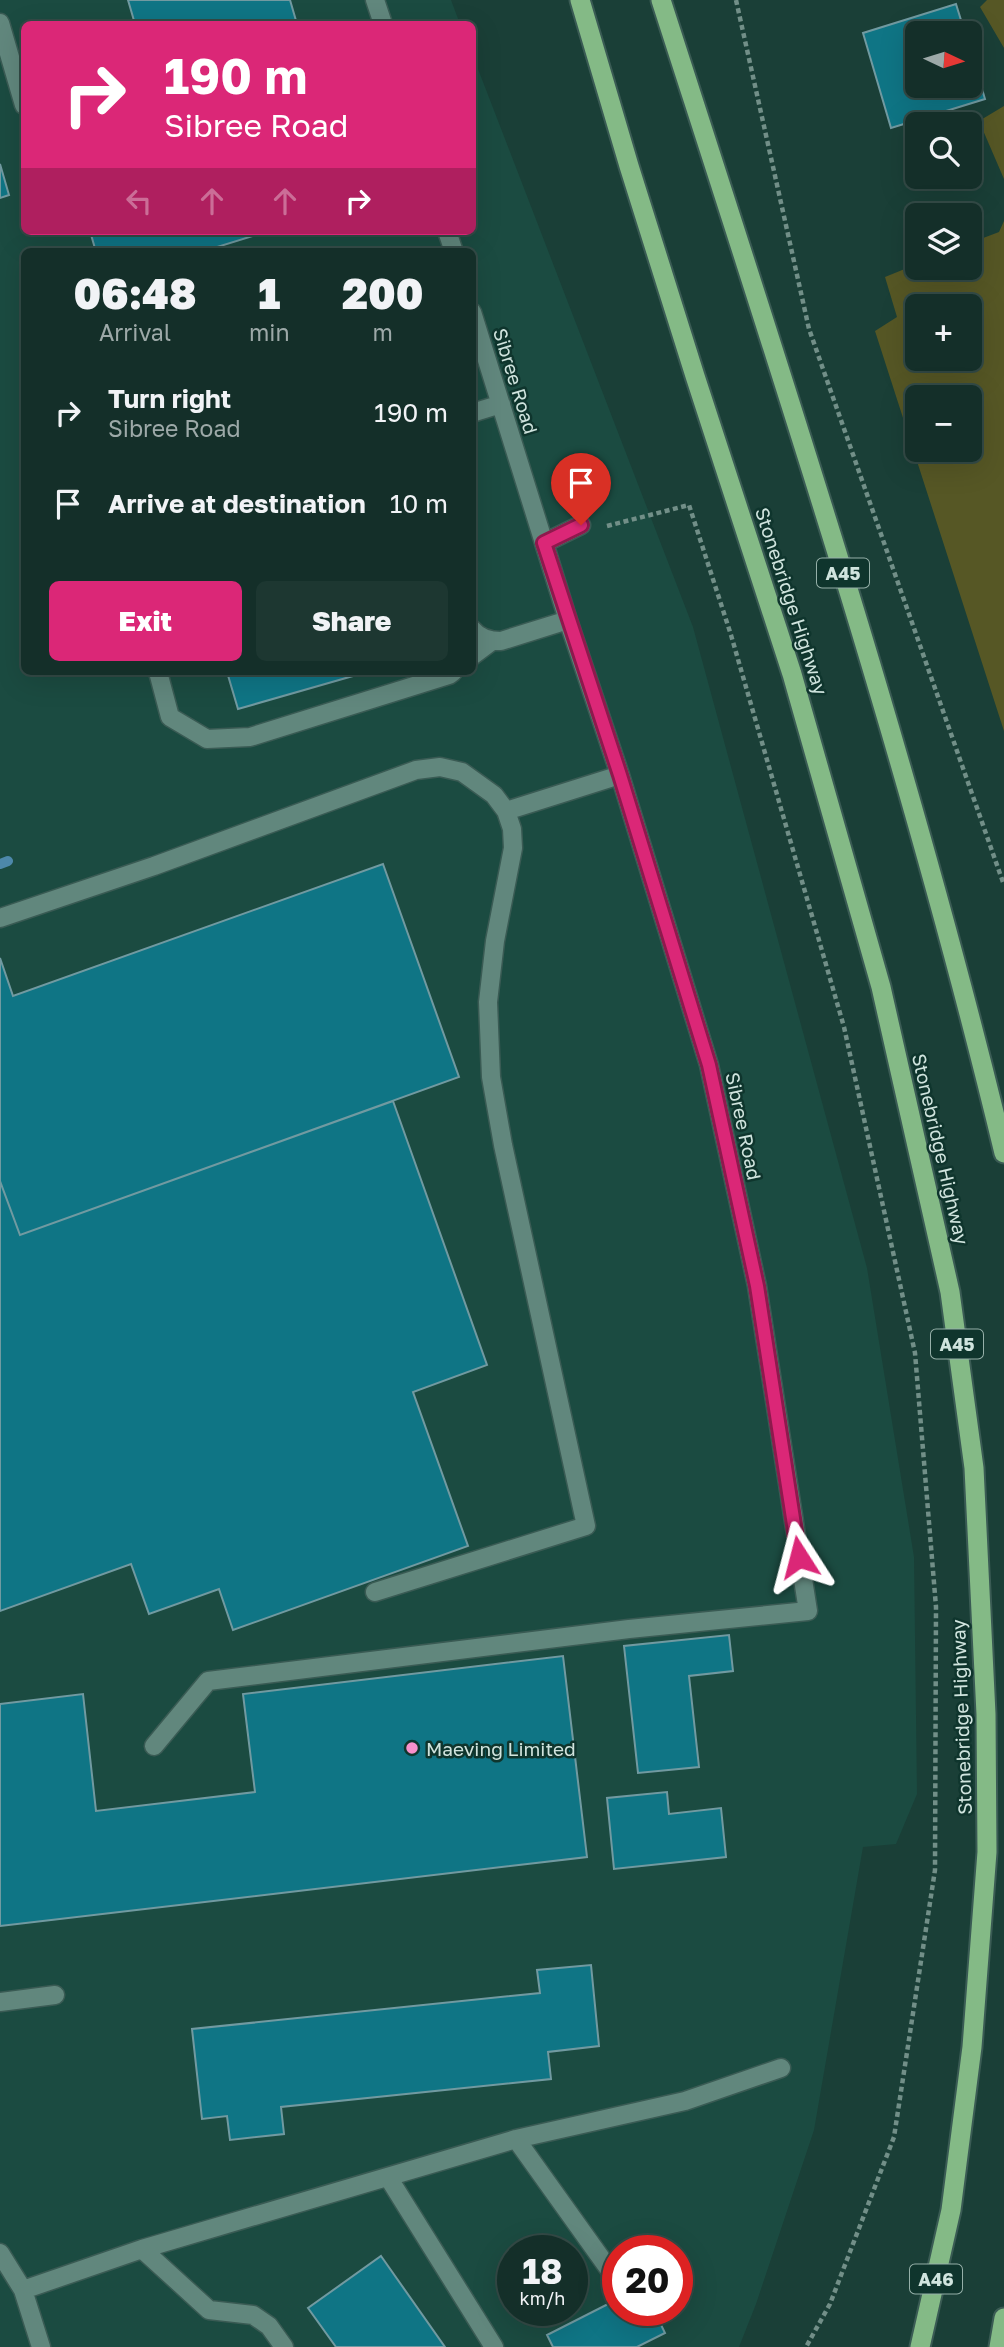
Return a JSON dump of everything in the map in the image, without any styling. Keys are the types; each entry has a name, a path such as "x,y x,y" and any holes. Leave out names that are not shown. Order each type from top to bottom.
{"highway":[{"name":"Stonebridge Highway","path":"580,0 695,376 792,674 881,987 950,1292 974,1468 986,1714 986,1824 977,1992 951,2210 920,2347"},
{"name":"A45","path":"661,0 893,732 970,1012 1004,1153"},
{"path":"999,2347 1004,2318"}],"lane":[{"path":"375,0 382,21"},
{"path":"0,23 21,95"},
{"name":"Sibree Road","path":"154,1746 208,1681 616,1631 808,1611 757,1286 709,1065 620,775 568,620 476,326"},
{"path":"476,413 501,404"},
{"path":"544,543 589,527"},
{"path":"476,633 492,641 501,641 568,620"},
{"path":"476,653 492,641"},
{"path":"159,675 170,717 207,739 250,737 449,675"},
{"path":"0,918 154,866 416,770 440,767 462,772 494,795 506,811 512,829 513,848 495,941 488,1002 491,1077 503,1145 586,1526 375,1592"},
{"path":"506,811 620,775"},
{"path":"0,2003 55,1995"},
{"path":"23,2290 142,2249 388,2176 516,2139 685,2101 781,2068"},
{"path":"516,2139 602,2259"},
{"path":"388,2176 494,2347"},
{"path":"142,2249 209,2310 253,2315 269,2326 284,2347"},
{"path":"0,2253 23,2290 41,2347"}],"path":[{"path":"736,0 809,329 1004,886"},
{"path":"589,527 689,505 731,635 844,1027 915,1353 936,1607 935,1870 894,2137 830,2304 806,2347"}],"shaded area":[{"path":"0,0 451,0 459,21 21,21 21,235 476,235 476,64 693,627 867,1268 914,1557 917,1794 896,1844 863,1847 814,2130 739,2347 0,2347"},
{"path":"987,0 1004,0 1004,48 980,7"},
{"path":"1004,106 1004,179 982,128 982,119"},
{"path":"1004,221 1004,731 917,462 982,462 982,385 905,385 905,424 875,331 897,317 885,277 905,269 905,280 982,280 982,238 999,232"}],"building":[{"path":"128,0 290,0 296,21 134,21"},
{"path":"956,4 961,21 905,21 905,98 982,98 982,89 985,99 943,112 905,112 905,124 891,128 863,33"},
{"path":"0,164 9,195 0,198"},
{"path":"91,235 256,235 214,248 95,248"},
{"path":"228,675 357,675 238,709"},
{"path":"383,864 459,1077 20,1235 0,1181 0,958 13,996"},
{"path":"393,1101 487,1365 413,1392 468,1546 233,1630 219,1589 149,1614 131,1564 0,1611 0,1181 20,1235"},
{"path":"729,1635 733,1671 689,1676 699,1767 638,1773 624,1646"},
{"name":"Maeving Limited","path":"563,1656 587,1857 0,1926 0,1704 83,1694 96,1811 255,1792 243,1694"},
{"path":"667,1792 669,1814 721,1808 726,1857 614,1869 607,1798"},
{"path":"591,1965 599,2046 548,2052 551,2079 281,2107 284,2134 230,2140 227,2116 202,2119 192,2029 540,1993 537,1970"},
{"path":"381,2256 445,2347 336,2347 308,2308"},
{"path":"602,2307 602,2326 662,2326 665,2333 637,2347 553,2347 547,2335 565,2326 588,2326 588,2314"}],"waterway":[{"path":"0,864 8,861"}],"place":[{"name":"Maeving Limited","path":"412,1748"}],"route":[{"path":"581,525 544,543 620,775 709,1065 757,1286 799,1557"}]}
